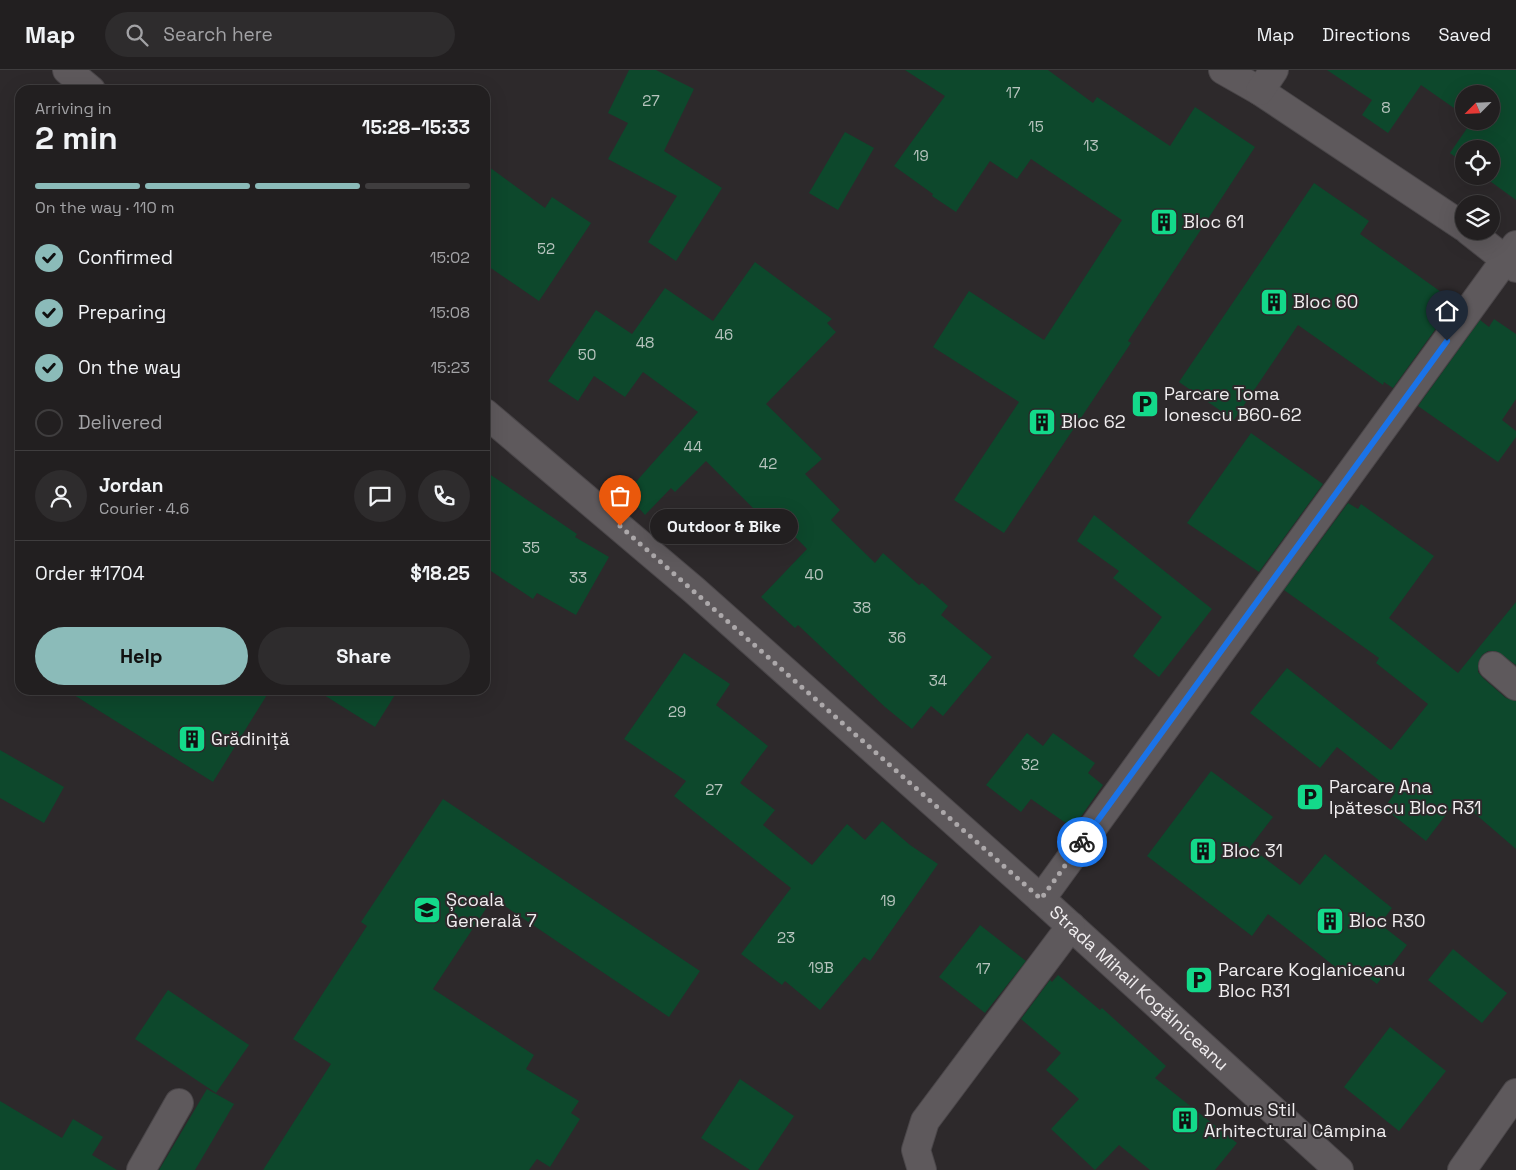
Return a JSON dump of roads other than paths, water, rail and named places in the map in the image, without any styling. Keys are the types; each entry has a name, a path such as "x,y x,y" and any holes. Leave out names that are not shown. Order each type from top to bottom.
{"street":[{"path":"67,70 85,85"},
{"path":"1223,70 1267,80 1455,220"},
{"path":"1041,899 1513,257 1485,240"},
{"name":"Strada Mihail Kogălniceanu","path":"490,417 646,547 1041,899 1339,1170"},
{"path":"1494,666 1516,686"},
{"path":"922,1170 916,1150 926,1121 1071,926"},
{"path":"1462,1170 1516,1093"},
{"path":"141,1170 179,1102"}],"place":[{"name":"Bloc 61","path":"1164,222"},
{"name":"Bloc 60","path":"1274,302"},
{"name":"Parcare Toma Ionescu B60-62","path":"1145,404"},
{"name":"Bloc 62","path":"1042,422"},
{"name":"Outdoor & Bike","path":"620,526"},
{"name":"Grădiniță","path":"192,739"},
{"name":"Parcare Ana Ipătescu Bloc R31","path":"1310,797"},
{"name":"Bloc 31","path":"1203,851"},
{"name":"Școala Generală 7","path":"427,910"},
{"name":"Bloc R30","path":"1330,921"},
{"name":"Parcare Koglaniceanu Bloc R31","path":"1199,980"},
{"name":"Domus Stil Arhitectural Câmpina","path":"1185,1120"}]}
